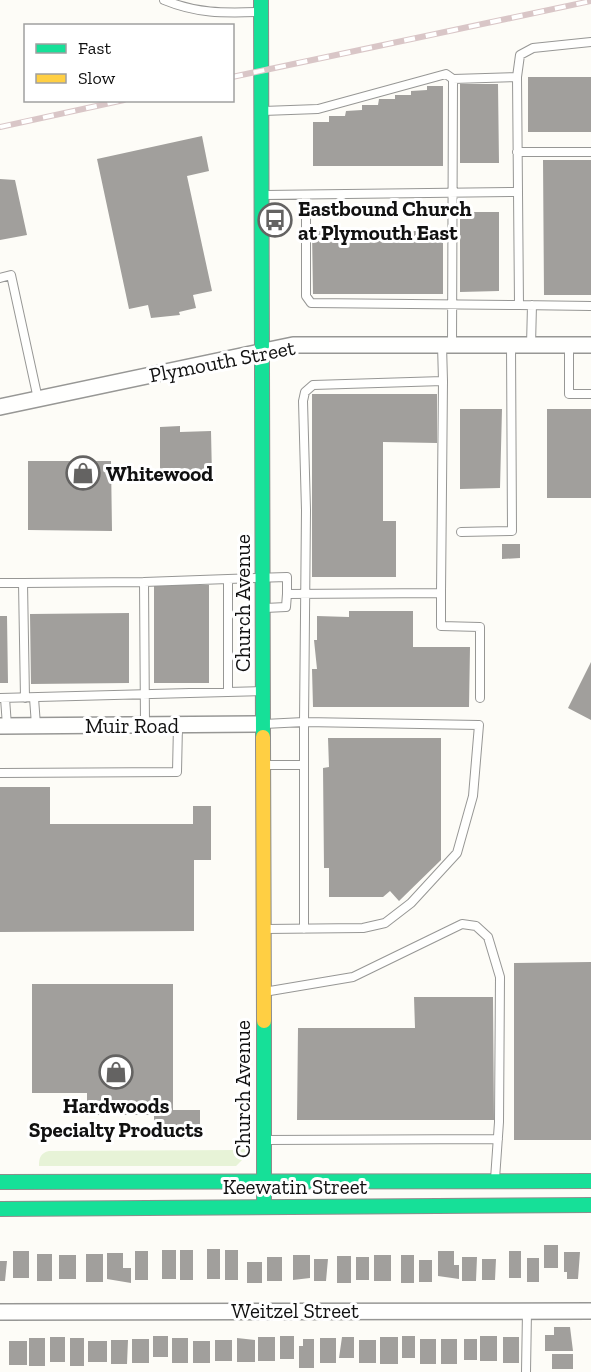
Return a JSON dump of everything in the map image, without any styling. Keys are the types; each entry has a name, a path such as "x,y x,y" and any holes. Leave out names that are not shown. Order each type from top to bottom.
{"street":[{"name":"Church Avenue","path":"261,6 264,1207"},
{"name":"Plymouth Street","path":"0,407 292,345 591,345"},
{"name":"Muir Road","path":"3,726 263,724"},
{"name":"Keewatin Street","path":"0,1182 591,1181"},
{"name":"Keewatin Street","path":"0,1209 591,1205"},
{"name":"Weitzel Street","path":"0,1312 591,1311"}],"lane":[{"path":"164,0 189,11 220,14 261,6"},
{"path":"519,305 518,61 525,51 591,42"},
{"path":"262,111 318,109 446,74 453,79 517,77"},
{"path":"453,79 453,305 443,381 441,626 480,627 480,698"},
{"path":"517,152 591,152"},
{"path":"262,195 518,192"},
{"path":"306,195 306,296 311,303 591,306"},
{"path":"0,278 11,275 38,399"},
{"path":"531,345 532,305"},
{"path":"461,532 512,531 511,345"},
{"path":"569,345 569,394 591,394"},
{"path":"303,929 305,595 303,401 305,392 313,385 443,381"},
{"path":"0,583 144,582 287,577 286,607 263,608"},
{"path":"228,579 228,691"},
{"path":"144,582 145,725"},
{"path":"22,583 30,698 36,726"},
{"path":"287,594 441,593"},
{"path":"3,726 3,698 263,691"},
{"path":"263,724 304,722 479,725 473,796 457,853 411,903 385,923 363,928 263,929"},
{"path":"0,773 177,772 178,725"},
{"path":"263,765 304,765"},
{"path":"263,992 353,977 462,924 476,926 488,937 500,977 498,1139 495,1181"},
{"path":"263,1140 498,1139"},
{"path":"526,1372 527,1311"}],"green space":[{"path":"239,1109 245,1109 245,1157 236,1166 39,1166 41,1156 49,1151 239,1150"}],"building":[{"path":"528,77 591,77 591,132 528,132"},
{"path":"460,84 498,84 499,163 460,163"},
{"path":"427,86 443,86 443,166 313,166 313,122 329,122 329,116 345,116 346,111 362,110 362,105 378,105 379,99 395,99 395,95 411,95 411,91 427,90"},
{"path":"202,136 209,171 187,176 212,291 193,295 196,308 179,312 180,315 151,318 148,305 129,309 97,159"},
{"path":"543,160 591,160 591,295 544,295"},
{"path":"0,179 15,180 27,235 0,240"},
{"path":"460,212 499,212 499,291 460,292"},
{"path":"312,231 443,231 443,294 313,294"},
{"path":"312,394 437,394 437,443 383,442 383,521 396,521 396,577 312,577"},
{"path":"460,409 502,409 500,488 460,489"},
{"path":"547,409 591,409 591,498 547,498"},
{"path":"180,426 180,432 211,431 212,477 160,477 160,427"},
{"path":"28,461 111,461 112,531 28,530"},
{"path":"502,544 520,544 520,558 502,559"},
{"path":"154,585 209,585 209,683 154,683"},
{"path":"349,611 413,611 413,647 470,647 469,707 313,707 312,669 317,669 314,640 317,640 317,616 349,617"},
{"path":"129,613 129,683 31,684 30,614"},
{"path":"0,616 7,616 8,683 0,683"},
{"path":"591,662 591,720 568,708"},
{"path":"328,738 441,738 441,860 399,901 390,891 383,897 329,897 329,868 324,868 323,768 329,767"},
{"path":"0,787 50,787 50,824 193,824 193,806 211,806 211,860 194,860 194,931 0,932"},
{"path":"591,962 591,1140 514,1140 514,963"},
{"path":"32,984 173,984 173,1110 200,1110 200,1138 154,1140 154,1115 87,1115 87,1093 32,1093"},
{"path":"414,997 493,997 494,1120 297,1120 298,1028 415,1028"},
{"path":"544,1245 558,1245 558,1268 544,1268"},
{"path":"207,1249 220,1249 220,1279 207,1279"},
{"path":"162,1250 176,1250 176,1279 162,1279"},
{"path":"180,1250 193,1250 193,1280 180,1280"},
{"path":"225,1250 238,1250 238,1280 225,1280"},
{"path":"13,1251 29,1251 29,1278 13,1278"},
{"path":"135,1251 148,1251 148,1280 135,1280"},
{"path":"438,1251 454,1251 454,1265 459,1265 459,1279 438,1276"},
{"path":"509,1251 521,1251 521,1278 509,1278"},
{"path":"564,1252 580,1252 578,1279 567,1279 567,1272 564,1272"},
{"path":"107,1253 123,1253 123,1268 131,1268 131,1283 107,1279"},
{"path":"37,1254 52,1254 52,1281 37,1281"},
{"path":"86,1254 103,1254 103,1282 86,1282"},
{"path":"59,1255 76,1255 76,1279 59,1279"},
{"path":"293,1255 310,1255 310,1278 293,1280"},
{"path":"374,1255 391,1255 391,1281 374,1281"},
{"path":"401,1255 414,1255 414,1283 401,1283"},
{"path":"337,1256 351,1256 351,1283 337,1283"},
{"path":"267,1257 282,1257 282,1281 267,1281"},
{"path":"356,1257 369,1257 369,1280 356,1280"},
{"path":"462,1257 477,1257 476,1281 462,1281"},
{"path":"527,1258 539,1258 539,1282 527,1282"},
{"path":"314,1259 328,1259 326,1281 314,1281"},
{"path":"482,1259 496,1259 495,1280 482,1280"},
{"path":"419,1260 432,1260 432,1282 419,1282"},
{"path":"0,1261 7,1261 5,1281 0,1281"},
{"path":"247,1262 262,1262 262,1283 247,1283"},
{"path":"554,1327 570,1327 573,1351 545,1351 545,1335 554,1335"},
{"path":"153,1336 168,1336 168,1357 153,1357"},
{"path":"280,1336 294,1336 294,1359 280,1359"},
{"path":"402,1336 415,1336 415,1358 402,1358"},
{"path":"480,1336 497,1336 497,1361 480,1361"},
{"path":"50,1337 65,1337 65,1362 50,1362"},
{"path":"258,1337 275,1337 275,1361 258,1361"},
{"path":"342,1337 354,1337 354,1358 339,1358"},
{"path":"380,1337 398,1337 398,1364 380,1364"},
{"path":"503,1337 519,1337 519,1363 503,1363"},
{"path":"29,1338 45,1338 45,1366 29,1366"},
{"path":"70,1338 84,1338 84,1366 70,1366"},
{"path":"172,1338 188,1338 188,1363 172,1363"},
{"path":"237,1338 255,1340 255,1362 237,1362"},
{"path":"320,1338 336,1338 336,1363 320,1363"},
{"path":"132,1339 149,1339 149,1363 132,1363"},
{"path":"303,1339 314,1339 314,1368 299,1368 299,1346 303,1346"},
{"path":"420,1339 436,1339 436,1364 420,1364"},
{"path":"441,1339 457,1339 457,1364 441,1364"},
{"path":"464,1339 477,1339 477,1360 464,1360"},
{"path":"111,1340 128,1340 127,1364 111,1364"},
{"path":"215,1340 232,1340 232,1361 215,1361"},
{"path":"359,1340 376,1340 376,1363 359,1363"},
{"path":"9,1341 27,1341 27,1365 9,1365"},
{"path":"88,1341 107,1341 107,1362 88,1362"},
{"path":"193,1341 210,1341 210,1363 193,1363"},
{"path":"552,1354 573,1354 573,1369 552,1369"}],"railway":[{"path":"234,77 591,1"},
{"path":"0,127 115,102"}],"traffic: fast":[{"path":"261,0 263,737"},
{"path":"264,1021 264,1207"},
{"path":"0,1182 591,1181"},
{"path":"0,1209 591,1205"}],"traffic: slow":[{"path":"263,737 264,1021"}],"place":[{"name":"Eastbound Church at Plymouth East","path":"275,220"},
{"name":"Whitewood","path":"83,473"},
{"name":"Hardwoods Specialty Products","path":"116,1072"}]}
